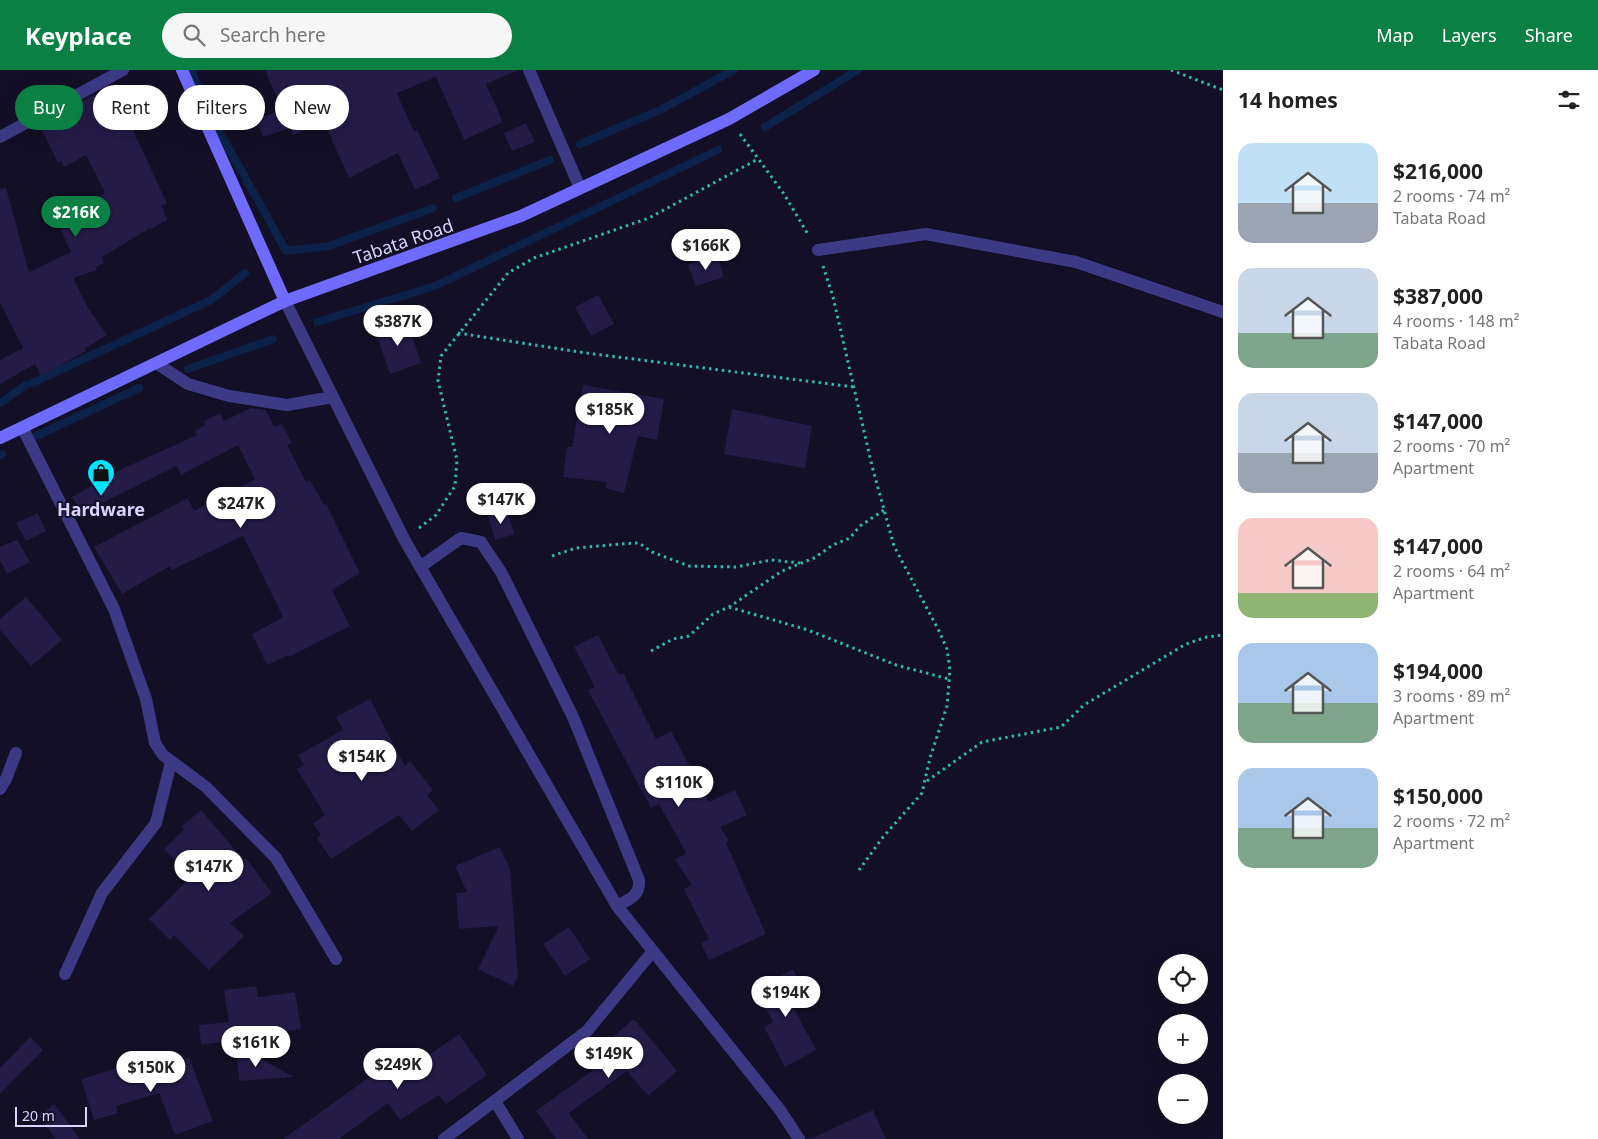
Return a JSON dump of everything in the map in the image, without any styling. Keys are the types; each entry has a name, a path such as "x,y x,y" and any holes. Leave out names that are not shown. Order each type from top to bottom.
{"main road":[{"path":"182,70 285,301"},
{"name":"Tabata Road","path":"0,438 285,301 521,216 729,119 814,70"}],"street":[{"path":"0,137 122,70"},
{"path":"529,70 580,188"},
{"path":"818,250 926,234 1076,262 1223,312"},
{"path":"285,301 404,539 617,906 780,1110 799,1139"},
{"path":"156,363 188,384 229,396 287,406 334,397"},
{"path":"22,427 114,609 146,699 156,743 163,755 206,787 276,858 336,959"},
{"path":"420,566 461,538 481,542 501,572 573,717 636,874 639,889 636,896 617,906"},
{"path":"0,789 16,753"},
{"path":"65,974 102,893 156,823 171,762"},
{"path":"444,1139 587,1031 653,951"},
{"path":"495,1101 518,1139"}],"path":[{"path":"1171,70 1223,90"},
{"path":"729,119 784,194 818,250 833,297 894,546 947,650 949,679 947,706 930,758 922,793 883,837 859,870"},
{"path":"404,539 436,515 455,486 457,460 438,381 440,356 508,273 534,258 649,218 758,158"},
{"path":"458,333 586,353 854,387"},
{"path":"651,651 673,639 689,636 713,614 729,607 770,579 850,538 860,526 884,510"},
{"path":"552,556 576,548 639,543 652,552 689,566 736,567 771,560 801,563"},
{"path":"729,607 808,630 896,665 949,679"},
{"path":"926,781 982,742 1061,727 1084,705 1186,644 1207,636 1223,635"}],"building":[{"path":"265,70 518,70 486,84 503,122 464,140 436,77 397,93 414,132 417,130 440,178 415,190 398,153 349,178 328,130 349,130 349,85 275,85 275,94"},
{"path":"93,95 93,130 133,130 167,203 162,206 167,220 102,257 104,263 96,267 97,270 73,278 88,308 107,335 84,349 86,351 41,376 35,364 0,384 0,360 23,348 0,302 0,189 6,188 29,272 71,252 55,217 105,193 86,155 64,167 61,161 58,163 42,130 83,130 83,101"},
{"path":"275,113 275,130 284,130 263,137 261,130 265,130 265,116"},
{"path":"526,123 535,142 512,151 504,133"},
{"path":"291,130 305,130 293,135"},
{"path":"717,255 724,277 696,286 688,265"},
{"path":"598,295 614,324 591,336 575,307"},
{"path":"407,321 421,363 390,374 375,331"},
{"path":"583,385 664,399 657,440 638,436 624,493 605,488 607,482 563,477 567,447 572,447"},
{"path":"251,408 266,410 274,427 282,424 292,443 287,445 306,482 310,480 324,505 326,504 360,573 332,590 350,626 289,657 288,655 267,665 252,634 283,617 243,536 172,570 170,566 122,594 94,547 188,498 194,511 255,479 238,445 181,475 177,466 82,513 72,497 124,468 197,435 195,431 205,425 204,421 220,413 224,421"},
{"path":"732,409 812,426 805,468 724,454"},
{"path":"507,511 515,534 495,540 488,516"},
{"path":"38,513 46,531 26,541 16,523"},
{"path":"17,540 30,562 7,574 0,560 0,547"},
{"path":"26,597 62,640 31,666 0,630 0,619"},
{"path":"598,635 619,675 623,673 656,739 671,731 709,802 735,790 747,815 720,827 729,841 726,843 766,934 709,960 701,943 709,939 684,889 692,885 675,860 686,853 659,804 651,808 588,690 595,687 574,647"},
{"path":"370,699 405,766 410,761 433,790 427,795 439,810 412,831 399,815 331,859 317,838 321,835 313,823 325,815 297,769 304,765 298,755 343,730 336,717"},
{"path":"201,810 244,860 246,858 272,893 230,923 244,936 209,970 174,935 170,940 149,919 190,877 164,849 185,829 182,826"},
{"path":"500,847 510,869 518,976 513,986 478,969 499,926 459,929 456,893 467,892 455,866"},
{"path":"569,927 590,959 565,976 543,944"},
{"path":"793,969 808,996 792,1005 816,1050 785,1067 764,1027 773,1022 755,990"},
{"path":"256,986 258,997 295,992 301,1029 201,1045 199,1025 229,1022 224,990"},
{"path":"634,1019 677,1071 648,1096 627,1071 569,1113 588,1139 556,1139 536,1111 614,1055 604,1044"},
{"path":"459,1034 487,1075 446,1104 439,1095 400,1120 388,1103 339,1139 283,1139 371,1076 368,1073 399,1053 409,1069"},
{"path":"30,1037 43,1050 0,1094 0,1068"},
{"path":"236,1046 294,1077 239,1081"},
{"path":"189,1057 213,1121 175,1135 159,1093 116,1106 118,1113 94,1120 81,1079 138,1062 142,1075"},
{"path":"54,1104 80,1139 56,1139 39,1115"},
{"path":"873,1110 886,1139 810,1139"}],"waterway":[{"path":"191,70 212,119 244,175"},
{"path":"580,144 660,110 734,70"},
{"path":"765,127 858,70"},
{"path":"317,322 435,286 718,150"},
{"path":"456,198 550,160"},
{"path":"247,181 286,251 329,246 433,208"},
{"path":"32,383 211,300 245,273"},
{"path":"188,369 273,339"},
{"path":"0,403 26,385"},
{"path":"36,436 139,388"}],"place":[{"name":"Hardware","path":"101,497"}]}
